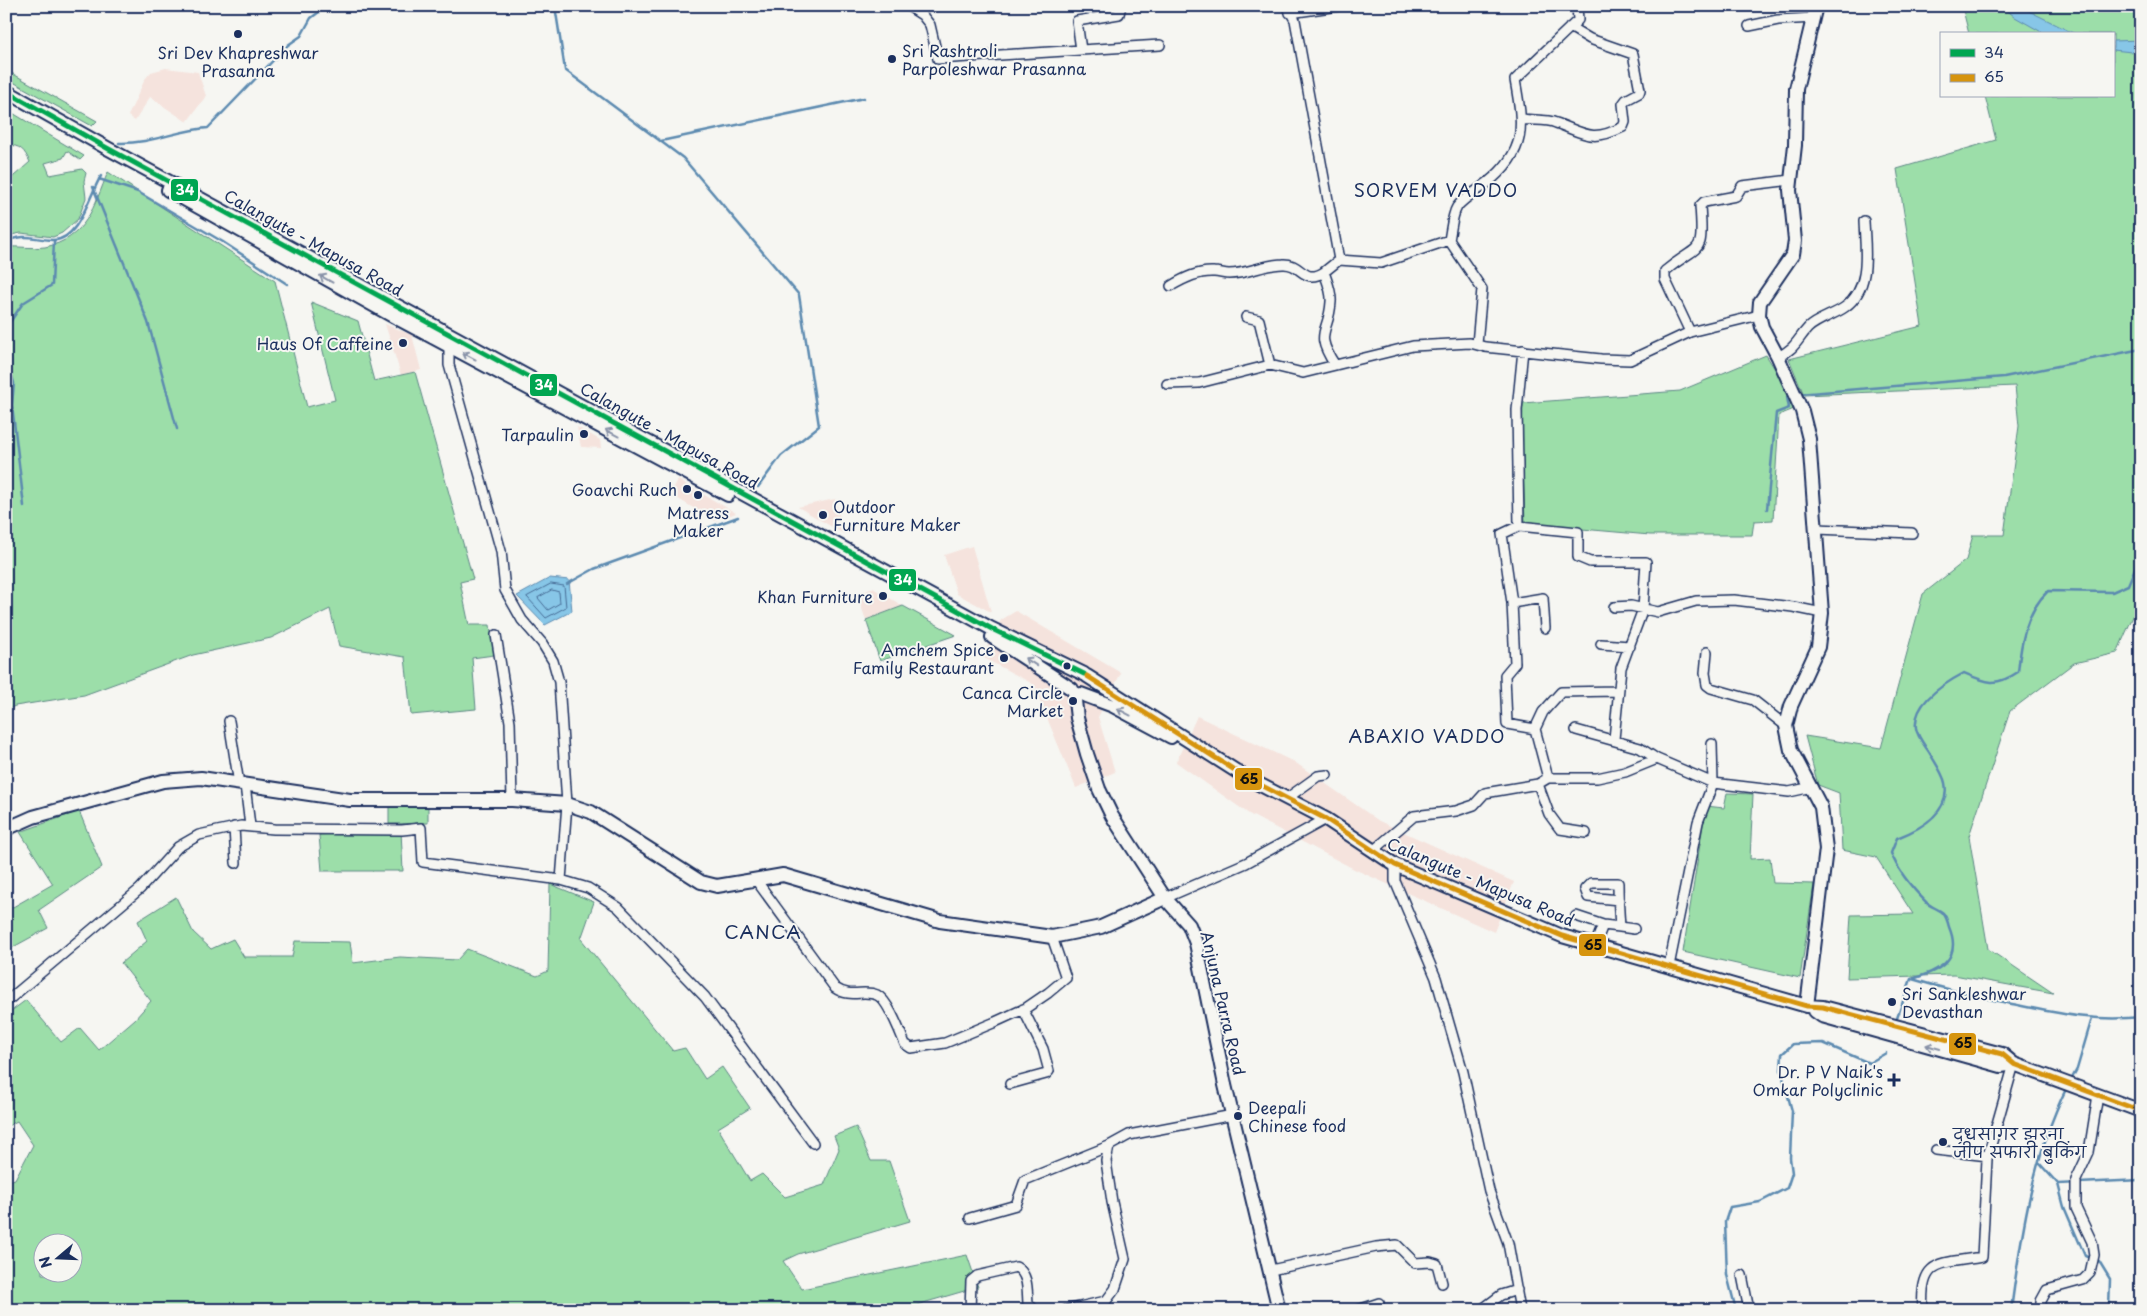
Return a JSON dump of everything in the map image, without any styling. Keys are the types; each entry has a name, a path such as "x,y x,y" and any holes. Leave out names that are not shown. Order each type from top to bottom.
{"main road":[{"path":"1806,1006 1826,849 1821,807 1791,750 1786,726 1791,706 1818,647 1822,613 1817,529 1809,439 1802,411 1780,360 1762,327 1759,315 1760,302 1793,254 1795,241 1790,190 1795,145 1796,89 1815,12"},
{"name":"Calangute - Mapusa Road","path":"6,91 450,340 991,636 1081,692 1113,706 1172,737 1241,781 1322,821"},
{"name":"Calangute - Mapusa Road","path":"6,98 286,257 450,340 992,630 1085,675 1247,778 1286,799 1395,865 1562,936 1806,1006 1823,1007 1908,1035 2002,1054 2014,1064 2141,1112"},
{"path":"1078,674 1085,675 1090,682 1081,692 1070,683 1072,677 1078,674"},
{"name":"Anjuna Parra Road","path":"1081,692 1077,718 1087,754 1109,810 1165,898 1189,925 1196,943 1233,1115 1279,1310"},
{"path":"6,829 33,818 163,781 201,778 350,800 512,800 567,804 591,812 701,882 717,886 783,875 940,921 1052,937 1101,926 1165,898"}],"street":[{"path":"908,6 922,15 930,25 938,59 1160,45"},
{"path":"1081,50 1077,21 1119,14 1121,6"},
{"path":"1338,6 1288,9 1294,20 1339,260"},
{"path":"1448,240 1457,207 1498,175 1511,157 1522,134 1522,119 1515,80 1578,20 1578,6"},
{"path":"1749,26 1815,12"},
{"path":"1522,119 1547,120 1585,136 1597,135 1623,127 1625,122 1623,104 1626,100 1639,93 1640,90 1633,54 1590,39 1570,27"},
{"path":"1690,332 1665,279 1665,271 1698,249 1702,235 1700,206 1704,202 1736,196 1742,186 1791,180"},
{"path":"1780,360 1790,351 1808,328 1847,306 1861,286 1866,260 1864,221"},
{"path":"1171,286 1198,273 1209,271 1229,274 1281,264 1293,266 1310,277 1317,276 1339,260 1381,263 1448,240"},
{"path":"1448,240 1482,289 1477,344"},
{"path":"1324,272 1332,300 1322,336 1326,351 1335,365"},
{"path":"1167,384 1199,384 1270,365 1303,373 1413,346 1435,344 1477,344 1485,347 1601,360 1630,360 1690,332 1759,315"},
{"path":"1246,317 1259,320 1270,365"},
{"path":"450,340 449,365 501,551 505,590 522,620 542,643 553,661 559,682 567,804 561,880"},
{"path":"1519,526 1517,410 1523,350"},
{"path":"1535,729 1507,724 1505,675 1515,663 1512,603 1502,534 1519,526 1578,532 1578,557 1590,562 1646,562 1644,609 1621,668 1621,688 1617,692 1614,739"},
{"path":"1817,529 1912,533"},
{"path":"1512,603 1543,598 1545,628"},
{"path":"1614,607 1631,606 1658,612 1696,601 1734,600 1793,607 1822,613"},
{"path":"496,635 510,722 512,800"},
{"path":"1601,644 1630,646"},
{"path":"1707,652 1705,673 1707,685 1711,688 1753,700 1786,726"},
{"path":"1548,778 1535,729 1543,712 1560,692 1617,692"},
{"path":"228,721 250,826"},
{"path":"1576,730 1614,739 1640,748 1657,758 1713,783 1790,792 1812,787"},
{"path":"1669,966 1698,822 1713,783 1712,744"},
{"path":"1373,851 1414,816 1456,811 1474,804 1484,793 1538,784 1548,778 1597,778 1625,772 1657,758"},
{"path":"1286,799 1318,776 1327,775"},
{"path":"1538,784 1549,814 1560,829 1586,833"},
{"path":"1165,898 1246,863 1322,821"},
{"path":"6,1002 140,889 178,847 199,835 234,827 250,826 284,829 421,828 423,862 561,880 588,888 618,907 705,997 813,1143"},
{"path":"234,827 236,863"},
{"path":"1395,865 1395,882 1436,978 1464,1072 1489,1191 1508,1243 1518,1290 1520,1310"},
{"path":"756,880 835,988 844,994 876,994 883,999 905,1044 911,1048 945,1043 1022,1009 1048,993 1066,978 1052,937"},
{"path":"1618,900 1620,927"},
{"path":"1576,916 1603,925 1634,929"},
{"path":"1595,945 1603,925"},
{"path":"1010,1084 1046,1074 1049,1071 1043,1049 1022,1009"},
{"path":"1923,1310 1922,1299 1926,1274 1934,1265 1982,1257 1988,1156 2014,1064"},
{"path":"2041,1310 2042,1301 2047,1290 2083,1280 2090,1273 2094,1255 2092,1242 2076,1208 2076,1180 2088,1152 2098,1095"},
{"path":"970,1218 1016,1205 1025,1180 1109,1146 1129,1135 1233,1115"},
{"path":"1066,1310 1106,1300 1115,1289 1125,1259 1112,1202 1106,1161 1109,1146"},
{"path":"1936,1150 1988,1156"},
{"path":"1271,1270 1376,1247 1397,1245 1415,1262 1437,1264 1442,1283"},
{"path":"970,1310 971,1281 978,1276 1016,1268 1022,1270 1026,1278 1028,1304 1036,1310"},
{"path":"1742,1275 1749,1310"},
{"path":"1481,1310 1501,1295 1518,1290"},
{"path":"1358,1310 1379,1303"}],"shaded area":[{"path":"166,68 198,72 206,96 187,122 150,97 135,121 128,116 145,79 151,72"},
{"path":"385,324 412,335 421,370 401,375"},
{"path":"577,427 600,440 601,448 581,447"},
{"path":"678,480 736,513 715,521 670,494"},
{"path":"835,499 844,534 798,507"},
{"path":"972,546 991,612 957,594 944,555"},
{"path":"873,588 903,606 866,620 857,595"},
{"name":"Canca Circle Market","path":"1016,611 1121,673 1098,717 1115,772 1076,788 1033,684 982,657 1001,620"},
{"path":"1197,716 1296,763 1379,821 1514,882 1494,932 1354,869 1249,814 1176,762"},
{"path":"2141,1060 2141,1102 2133,1100"}],"green space":[{"path":"1962,6 2141,6 2141,598 2117,653 2074,663 2010,711 1969,836 1988,949 2053,993 1954,975 1847,978 1851,915 1913,914 1876,857 1842,850 1839,793 1818,785 1805,736 1881,748 1923,594 1966,560 1973,535 2004,535 2019,426 2015,386 1804,395 1789,359 1922,326 1897,169 1996,140 1986,98 2114,98 2114,32 1968,32"},
{"path":"6,70 97,121 92,126 6,78"},
{"path":"6,109 84,156 80,160 67,151 63,158 45,163 50,175 82,169 86,173 84,181 86,198 78,219 62,233 53,237 21,233 6,236 6,183 30,162 21,149 6,145"},
{"path":"108,172 275,281 307,407 335,400 311,302 358,321 374,381 415,372 473,579 460,582 469,625 490,625 494,655 472,658 476,709 411,715 405,657 339,646 330,609 271,638 193,655 84,695 15,706 6,710 6,247 45,247 70,237 79,229 93,209"},
{"path":"1766,355 1784,383 1794,409 1779,415 1773,520 1754,521 1752,535 1650,535 1525,524 1523,403 1680,391"},
{"path":"903,606 956,635 880,661 866,620"},
{"path":"1727,793 1753,794 1750,859 1770,858 1773,883 1814,884 1800,978 1683,952 1706,806 1724,808"},
{"path":"389,806 428,806 428,823 389,824"},
{"path":"79,811 102,867 39,910 48,928 6,951 6,911 53,884 20,832"},
{"path":"401,831 403,871 322,871 319,835"},
{"path":"550,884 594,902 581,939 673,1051 685,1048 705,1079 722,1067 750,1108 718,1128 750,1181 762,1174 785,1197 824,1185 839,1149 834,1136 856,1127 871,1161 889,1161 910,1221 798,1254 783,1261 802,1289 967,1255 978,1287 899,1310 6,1310 6,1182 15,1179 33,1145 17,1121 6,1127 6,1015 26,1000 61,1042 80,1028 99,1050 135,1019 151,1001 121,963 147,941 138,921 176,897 193,932 211,949 233,939 244,957 292,957 295,941 350,942 353,963 400,957 457,960 467,949 537,976 548,971"}],"water":[{"path":"2002,6 2019,6 2071,32 2041,32 2015,17"},
{"path":"2141,40 2141,53 2114,50 2114,41"},
{"path":"550,578 569,580 572,611 545,625 517,596"}],"waterway":[{"path":"119,143 142,141 208,128 288,45 301,36 311,18 327,6"},
{"path":"555,6 565,70 683,158 799,295 819,426 781,456 758,487"},
{"path":"661,141 864,98"},
{"path":"6,241 25,237 61,239 70,233 82,215 101,176"},
{"path":"99,179 138,192 223,242 287,284"},
{"path":"93,187 148,322 177,429"},
{"path":"6,328 23,303 52,285 54,241"},
{"path":"1798,394 2004,377 2141,349"},
{"path":"6,357 14,383 12,405 24,506"},
{"path":"1767,509 1776,413 1789,408 1787,397 1791,396"},
{"path":"567,584 594,569 738,517"},
{"path":"1911,979 1939,968 1950,956 1953,948 1952,938 1944,914 1916,892 1902,873 1891,853 1897,838 1924,825 1939,811 1946,794 1942,775 1919,738 1916,719 1920,710 1925,702 1940,688 1964,673 1985,681 1997,682 2018,672 2026,628 2034,608 2048,591 2112,592 2128,585 2141,554"},
{"path":"1896,1021 1911,979"},
{"path":"1912,979 1974,996 2060,1013 2107,1018 2141,1017"},
{"path":"2071,1080 2077,1069 2092,1018"},
{"path":"1736,1310 1727,1275 1725,1222 1730,1207 1760,1202 1787,1188 1792,1173 1790,1158 1792,1111 1781,1070 1782,1054 1793,1044 1823,1043 1869,1063 1886,1053"},
{"path":"2011,1310 2024,1224 2037,1168 2045,1140 2067,1087"},
{"path":"2040,1164 2058,1184 2064,1207 2085,1256 2090,1258"},
{"path":"2058,1184 2141,1180"},
{"path":"2095,1259 2099,1261 2110,1279 2109,1310"}],"transit line":[{"name":"34","path":"6,91 107,148 992,629 1084,674"},
{"name":"65","path":"1087,676 1247,778 1326,819 1395,865 1562,936 1807,1006 1823,1007 2002,1054 2014,1064 2141,1111"}],"place":[{"name":"Sri Dev Khapreshwar Prasanna","path":"238,34"},
{"name":"Sri Rashtroli Parpoleshwar Prasanna","path":"892,59"},
{"name":"Haus Of Caffeine","path":"403,343"},
{"name":"Tarpaulin","path":"584,434"},
{"name":"Goavchi Ruch","path":"687,489"},
{"name":"Matress Maker","path":"698,495"},
{"name":"Outdoor Furniture Maker","path":"823,515"},
{"name":"Khan Furniture","path":"883,596"},
{"name":"Amchem Spice Family Restaurant","path":"1004,658"},
{"name":"Canca Circle Market","path":"1073,701"},
{"name":"Sri Sankleshwar Devasthan","path":"1892,1002"},
{"name":"Dr. P V Naik's Omkar Polyclinic","path":"1894,1080"},
{"name":"Deepali Chinese food","path":"1238,1116"},
{"name":"दूधसागर झरना जीप सफारी बुकिंग","path":"1943,1142"}],"district":[{"name":"SORVEM VADDO","path":"1436,189"},
{"name":"ABAXIO VADDO","path":"1427,735"},
{"name":"CANCA","path":"763,931"}]}
